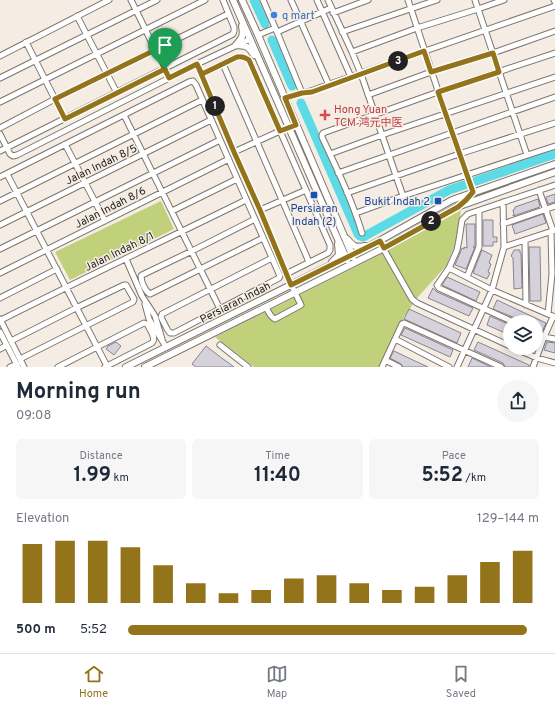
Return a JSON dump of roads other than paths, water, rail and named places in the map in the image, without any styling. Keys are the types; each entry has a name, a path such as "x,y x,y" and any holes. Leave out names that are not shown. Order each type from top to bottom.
{"main road":[{"path":"233,0 326,213 338,239 349,256"},
{"path":"243,2 252,31 250,39"},
{"path":"243,2 343,234 352,264"},
{"path":"236,8 243,33 236,45"},
{"path":"250,39 256,41 261,52 270,65"},
{"path":"236,45 247,46 250,48 264,69"},
{"path":"458,207 473,192 555,164"},
{"path":"458,207 555,172"},
{"path":"473,192 512,187"},
{"name":"Persiaran Indah","path":"126,367 377,242 452,200 473,192"},
{"name":"Persiaran Indah","path":"145,367 384,248 458,207"},
{"path":"343,234 354,246 361,247 377,242"},
{"path":"325,268 338,255 338,239"},
{"path":"153,363 164,352 166,347 171,349 190,345"}],"street":[{"path":"0,56 109,0"},
{"path":"131,0 169,78"},
{"path":"0,78 157,0"},
{"path":"0,102 205,0"},
{"path":"0,152 232,34 234,27 223,0"},
{"path":"263,0 302,93"},
{"path":"291,0 328,86"},
{"path":"317,0 351,77"},
{"path":"328,0 361,74 403,196"},
{"path":"258,36 300,22 322,12 368,0"},
{"path":"408,0 431,72 473,192"},
{"path":"342,32 437,0"},
{"path":"475,0 527,155"},
{"path":"352,52 417,28 504,0"},
{"path":"285,98 302,93 312,93 351,77 555,6"},
{"path":"0,128 106,73 228,14"},
{"path":"77,16 117,93"},
{"path":"368,95 431,72 493,53 555,31"},
{"path":"0,134 10,154 14,156 17,155 197,64 250,39"},
{"path":"26,42 65,119"},
{"path":"362,233 356,213 322,138 322,135 325,132 555,53"},
{"path":"202,74 237,57 242,56 249,60 330,244 330,250 328,253 286,274"},
{"path":"197,64 286,274 301,305 275,319 270,315 266,307"},
{"path":"223,64 309,262"},
{"path":"330,154 445,113 555,77"},
{"path":"0,177 189,82 193,82 196,85 280,276 280,278 174,333 170,333 167,329 161,317 162,314 272,258"},
{"path":"338,173 555,97"},
{"path":"0,201 202,100"},
{"path":"124,115 220,309"},
{"name":"Jalan Indah 8/5","path":"0,225 211,120"},
{"path":"347,193 459,154 555,123"},
{"path":"234,152 296,125"},
{"path":"0,249 220,140"},
{"path":"65,144 105,221"},
{"path":"356,213 555,146"},
{"name":"Jalan Indah 8/6","path":"0,273 228,159"},
{"path":"7,174 57,269 86,326 96,347 105,366 152,343 154,338 146,323 144,323 96,347 58,367"},
{"path":"172,211 237,179"},
{"path":"503,317 439,288 437,285 448,268 458,246 461,225 464,218 468,214 555,185"},
{"path":"260,210 306,190"},
{"path":"539,190 553,231 553,274 548,314"},
{"name":"Jalan Indah 8/1","path":"0,319 246,200"},
{"path":"457,367 492,290 504,248 503,202"},
{"path":"503,224 555,206"},
{"path":"467,277 480,247 479,211"},
{"path":"318,217 326,213"},
{"path":"254,219 192,252 141,276 147,292 150,294 155,292 263,238"},
{"path":"504,248 553,231"},
{"path":"525,240 526,305"},
{"path":"377,242 384,248 412,299 503,343"},
{"path":"126,259 142,296 155,316 162,340 166,347"},
{"path":"448,268 492,290 554,317 544,336 533,367"},
{"path":"0,298 57,269"},
{"path":"0,349 76,308 126,285 134,300 133,302 20,359"},
{"path":"0,319 17,365 10,367"},
{"path":"382,367 402,324 406,323 501,367"},
{"path":"0,332 20,359 24,367"},
{"path":"544,336 555,339"},
{"path":"395,339 449,367"},
{"path":"220,345 248,367"},
{"path":"530,355 555,363"},
{"path":"385,360 399,367"}],"waterway":[{"path":"254,0 265,24"},
{"path":"272,40 292,86"},
{"path":"301,103 360,236 363,237 449,190 467,184"},
{"path":"476,181 555,154"}],"place":[{"name":"q mart","path":"274,15"},
{"name":"Hong Yuan TCM 鸿元中医","path":"325,115"},
{"name":"Persiaran Indah (2)","path":"314,195"},
{"name":"Bukit Indah 2","path":"438,201"}]}
